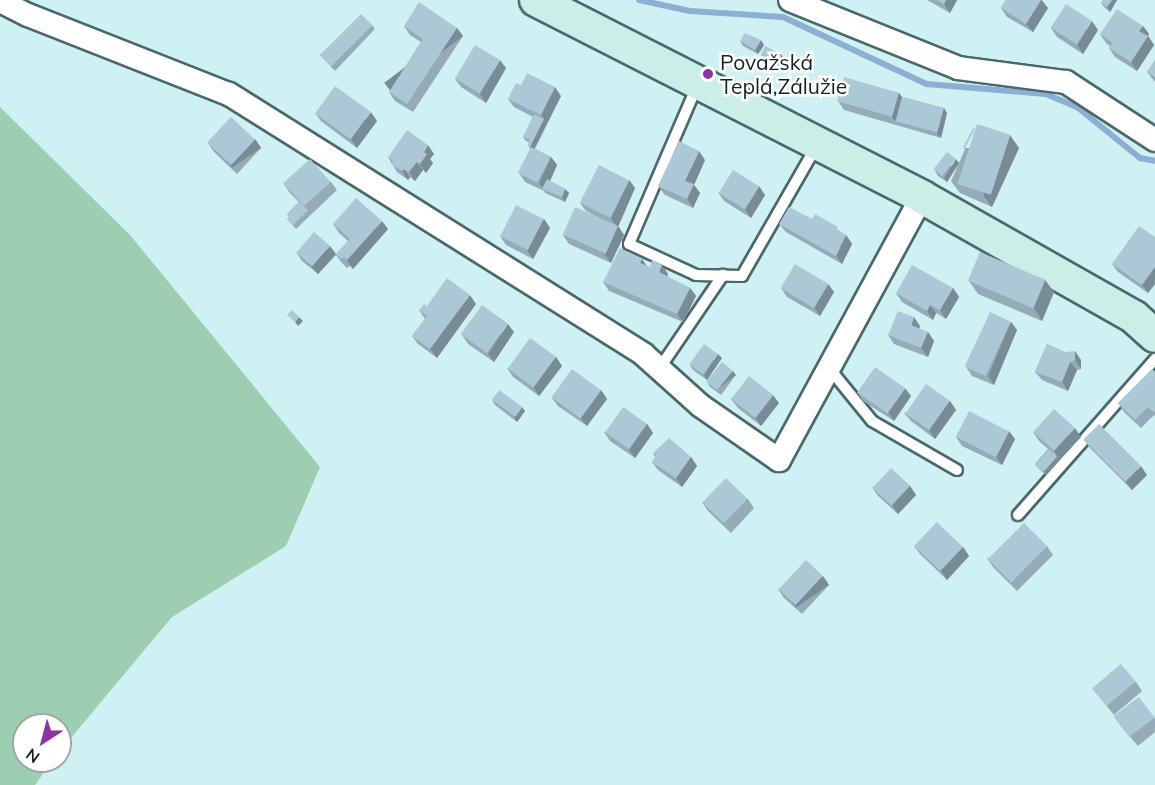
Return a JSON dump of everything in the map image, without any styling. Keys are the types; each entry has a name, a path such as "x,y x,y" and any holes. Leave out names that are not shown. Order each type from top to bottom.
{"street":[{"path":"536,0 922,197 1134,317 1155,336"},
{"path":"790,0 958,68 1066,82 1155,140"},
{"path":"0,1 28,15 229,94 643,354 701,406 779,460 922,197"}],"lane":[{"path":"698,84 629,244 696,275 742,276 818,144"},
{"path":"660,369 723,275"},
{"path":"1018,515 1155,359"},
{"path":"829,368 872,421 957,470"}],"green space":[{"path":"0,107 130,235 320,467 286,546 172,617 72,737 72,713 12,713 12,773 44,773 35,785 0,785"}],"building":[{"path":"1006,0 1041,0 1026,24 1001,8"},
{"path":"1103,0 1112,0 1107,7 1101,3"},
{"path":"419,2 457,28 407,104 389,92 423,39 404,26"},
{"path":"1066,4 1092,21 1077,44 1051,27"},
{"path":"1117,9 1143,26 1139,31 1148,36 1131,62 1109,48 1113,43 1100,34"},
{"path":"361,14 372,25 331,66 320,55"},
{"path":"745,33 761,40 755,50 740,41"},
{"path":"475,45 500,60 480,93 455,78"},
{"path":"765,46 781,54 777,62 761,54"},
{"path":"1155,60 1155,77 1147,72"},
{"path":"527,73 555,87 541,115 508,99 516,83 521,85"},
{"path":"844,77 899,93 892,117 837,101"},
{"path":"335,86 371,112 351,139 315,114"},
{"path":"902,97 944,108 937,132 896,121"},
{"path":"534,114 544,119 530,147 528,145 530,140 523,137"},
{"path":"231,117 255,140 231,165 207,143"},
{"path":"977,124 1010,135 991,195 958,184"},
{"path":"973,128 975,129 965,149 963,148"},
{"path":"407,130 428,145 424,152 427,154 420,164 417,162 409,172 404,169 402,171 391,164 393,161 388,157"},
{"path":"679,141 699,151 685,181 694,184 687,199 658,186"},
{"path":"531,147 551,157 537,183 518,173"},
{"path":"947,152 956,159 942,176 933,169"},
{"path":"310,159 331,182 304,206 283,183"},
{"path":"599,165 629,180 610,218 580,202"},
{"path":"733,170 759,186 745,209 719,193"},
{"path":"547,179 565,189 562,197 542,189"},
{"path":"356,198 382,221 347,260 344,257 341,259 336,254 350,239 333,224"},
{"path":"299,202 308,210 293,225 287,219 289,216 287,214"},
{"path":"516,205 544,219 528,250 500,236"},
{"path":"575,207 618,226 606,254 563,234"},
{"path":"789,207 812,219 815,214 838,227 837,229 846,235 836,256 779,224"},
{"path":"1139,226 1155,237 1155,267 1142,285 1112,264"},
{"path":"314,232 330,246 312,266 296,252"},
{"path":"620,248 642,259 640,263 650,267 652,260 662,265 659,272 690,288 677,314 603,282"},
{"path":"980,252 1045,280 1033,308 968,281"},
{"path":"795,264 828,284 814,308 781,288"},
{"path":"912,265 953,288 940,310 930,305 927,311 896,293"},
{"path":"447,278 470,295 430,349 412,336 427,316 419,310 424,304 427,306"},
{"path":"482,305 508,324 487,353 461,334"},
{"path":"292,310 299,317 295,322 287,315"},
{"path":"898,311 914,317 911,325 928,332 921,348 888,335"},
{"path":"990,312 1011,322 985,376 965,366"},
{"path":"530,338 556,357 534,388 508,369"},
{"path":"704,344 718,354 703,374 689,364"},
{"path":"1047,344 1065,352 1075,351 1075,360 1070,362 1062,382 1035,372"},
{"path":"722,362 733,371 717,390 706,381"},
{"path":"875,367 905,388 888,414 857,392"},
{"path":"572,369 601,390 581,418 551,397"},
{"path":"1152,369 1155,372 1155,411 1148,407 1135,420 1118,403"},
{"path":"749,376 773,395 756,418 731,399"},
{"path":"926,384 950,401 929,430 905,413"},
{"path":"499,390 522,407 515,417 492,400"},
{"path":"623,407 647,424 629,449 605,432"},
{"path":"1054,409 1075,428 1054,451 1033,432"},
{"path":"969,411 1009,431 996,457 956,437"},
{"path":"1099,424 1141,466 1125,481 1083,440"},
{"path":"669,438 691,457 676,478 652,462 656,455 653,453"},
{"path":"1049,449 1057,456 1044,472 1035,465"},
{"path":"891,468 910,486 892,505 873,488"},
{"path":"726,478 748,499 724,523 702,502"},
{"path":"937,522 963,547 940,571 914,546"},
{"path":"1024,523 1047,546 1011,582 988,559"},
{"path":"806,560 823,576 796,605 779,589"},
{"path":"1121,664 1136,682 1107,706 1092,688"},
{"path":"1139,697 1155,718 1129,737 1113,716"}],"waterway":[{"path":"639,0 690,11 783,17 927,84 1046,94 1077,107 1140,158 1155,161"}],"place":[{"name":"Považská Teplá,Zálužie","path":"708,74"}]}
